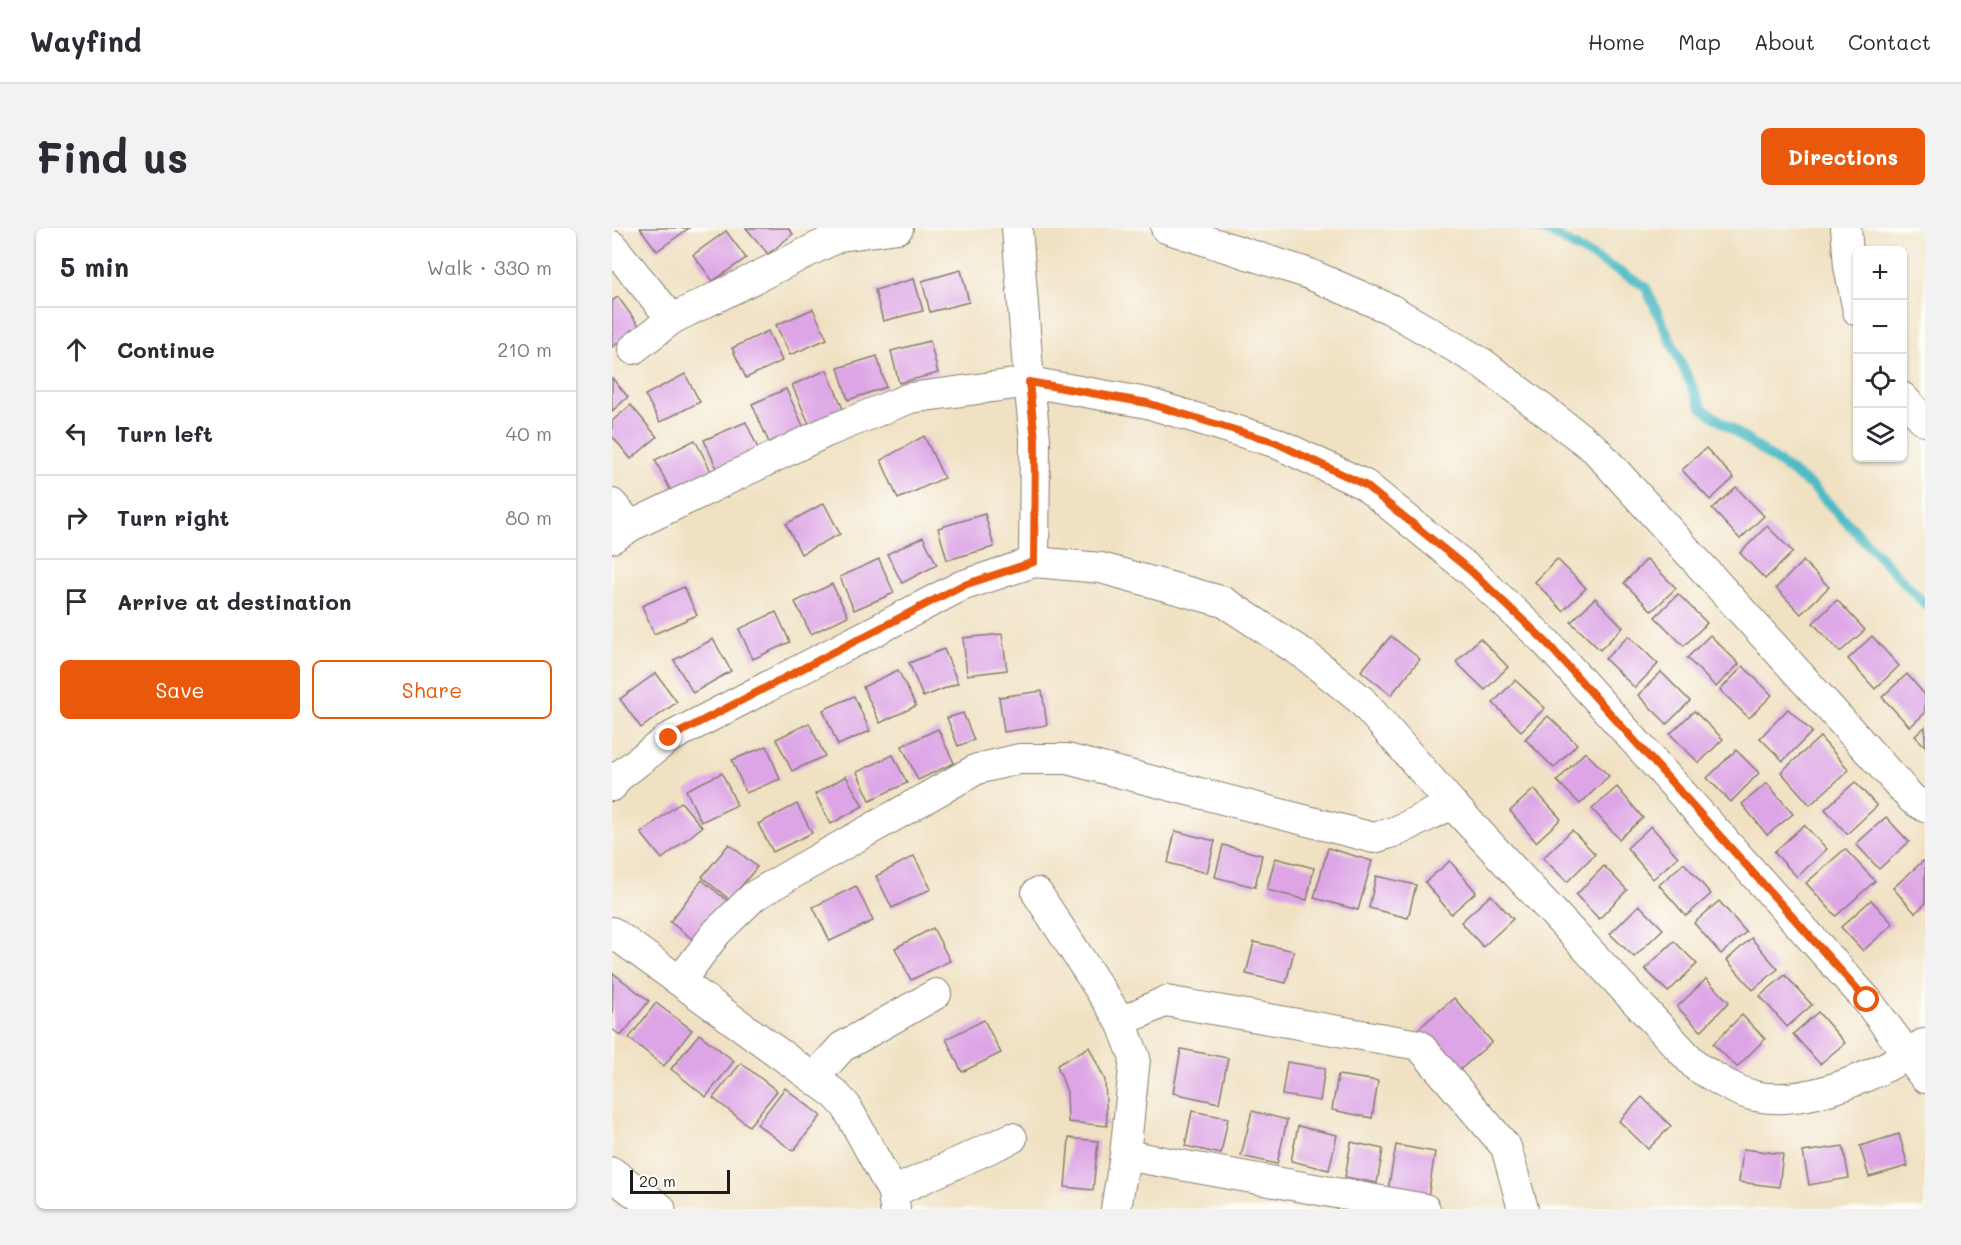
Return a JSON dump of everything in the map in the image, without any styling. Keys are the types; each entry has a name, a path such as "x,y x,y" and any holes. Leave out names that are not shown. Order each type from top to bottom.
{"street":[{"path":"633,349 672,320 837,232 898,228"},
{"path":"1017,228 1035,440 1034,562"},
{"path":"1166,228 1307,273 1390,309 1482,363 1595,449 1912,799 1925,807"},
{"path":"1846,228 1855,300"},
{"path":"612,246 672,320"},
{"path":"612,504 621,532 826,432 910,398 1029,382 1147,403 1274,442 1365,485 1472,572 1546,642 1919,1058 1800,1098 1755,1096 1697,1067 1452,804 1361,700 1305,655 1224,602 1101,567 1034,562 951,591 669,738 618,777 612,786"},
{"path":"1907,402 1925,420"},
{"path":"680,981 717,932 754,896 977,769 1008,761 1067,759 1374,838 1397,831 1452,804"},
{"path":"1037,893 1121,1022 1136,1058 1125,1155 1116,1209"},
{"path":"612,932 835,1094 846,1106 894,1201 1012,1138"},
{"path":"814,1078 842,1047 936,994"},
{"path":"1121,1022 1166,1001 1419,1045 1506,1147 1523,1209"},
{"path":"1125,1155 1425,1209"},
{"path":"612,1174 659,1209"}],"building":[{"path":"640,228 689,228 657,251"},
{"path":"746,228 788,228 793,234 768,254"},
{"path":"726,231 746,258 713,281 693,255"},
{"path":"961,270 969,302 930,312 922,281"},
{"path":"914,279 923,311 883,321 875,290"},
{"path":"618,297 640,327 612,347 612,301"},
{"path":"813,309 827,339 790,355 776,325"},
{"path":"768,331 782,361 746,378 732,348"},
{"path":"930,341 938,373 899,383 891,351"},
{"path":"877,356 886,387 848,400 838,368"},
{"path":"827,370 843,409 809,424 792,385"},
{"path":"685,374 700,402 660,422 645,395"},
{"path":"612,378 628,397 612,411"},
{"path":"786,389 805,430 770,445 752,404"},
{"path":"631,405 657,437 631,459 612,436 612,421"},
{"path":"746,422 761,455 719,473 704,440"},
{"path":"924,436 944,478 898,499 881,460"},
{"path":"695,440 713,475 673,495 655,460"},
{"path":"1706,448 1734,478 1710,500 1682,470"},
{"path":"1736,487 1764,516 1740,539 1712,509"},
{"path":"824,503 840,534 801,554 786,524"},
{"path":"985,514 994,547 947,560 938,528"},
{"path":"1767,526 1793,552 1765,579 1740,553"},
{"path":"923,537 937,565 902,583 887,554"},
{"path":"879,559 894,593 854,610 840,577"},
{"path":"1557,559 1586,588 1563,611 1535,582"},
{"path":"1647,559 1676,588 1652,611 1624,583"},
{"path":"1803,561 1829,587 1801,614 1776,588"},
{"path":"832,584 848,616 811,634 795,602"},
{"path":"684,587 697,615 654,634 642,606"},
{"path":"1678,594 1707,623 1684,646 1655,617"},
{"path":"1595,598 1623,627 1600,650 1571,622"},
{"path":"1837,600 1865,630 1840,652 1813,623"},
{"path":"776,612 790,642 753,659 739,629"},
{"path":"1002,634 1007,670 967,675 963,638"},
{"path":"1710,635 1739,664 1716,687 1687,658"},
{"path":"1391,636 1420,659 1391,695 1361,671"},
{"path":"1629,636 1658,664 1635,688 1605,659"},
{"path":"1872,636 1899,666 1875,689 1848,659"},
{"path":"1480,638 1508,667 1485,690 1456,662"},
{"path":"713,639 731,671 693,693 674,660"},
{"path":"944,649 958,683 923,697 909,663"},
{"path":"1743,666 1772,695 1749,718 1720,690"},
{"path":"898,670 916,706 880,723 863,687"},
{"path":"1661,672 1690,701 1667,724 1638,695"},
{"path":"656,673 677,702 641,728 620,699"},
{"path":"1907,674 1925,695 1925,713 1910,727 1882,697"},
{"path":"1515,680 1545,708 1521,731 1493,703"},
{"path":"1042,691 1047,725 1004,732 999,697"},
{"path":"854,696 870,731 838,745 823,710"},
{"path":"1788,709 1812,732 1783,761 1760,738"},
{"path":"1694,711 1723,739 1699,763 1670,734"},
{"path":"963,713 974,740 958,746 947,718"},
{"path":"1548,716 1577,744 1554,768 1525,739"},
{"path":"809,723 825,756 792,771 776,739"},
{"path":"1925,727 1925,746 1915,736"},
{"path":"938,729 954,763 918,780 902,746"},
{"path":"1820,737 1849,770 1810,805 1781,772"},
{"path":"767,746 780,779 746,793 732,760"},
{"path":"1736,750 1759,773 1731,802 1707,778"},
{"path":"1585,752 1609,776 1580,804 1557,781"},
{"path":"893,755 907,783 870,800 857,772"},
{"path":"722,773 737,805 701,822 686,790"},
{"path":"846,776 863,806 831,824 815,794"},
{"path":"1855,782 1877,806 1847,834 1825,809"},
{"path":"1767,783 1793,814 1767,835 1742,804"},
{"path":"1617,787 1643,818 1619,839 1592,809"},
{"path":"1534,789 1561,819 1536,842 1510,811"},
{"path":"681,802 702,827 662,859 641,833"},
{"path":"797,804 812,833 773,852 758,824"},
{"path":"1886,817 1909,842 1879,869 1856,844"},
{"path":"1804,825 1827,849 1797,877 1774,852"},
{"path":"1651,826 1678,857 1653,879 1627,848"},
{"path":"1572,830 1595,854 1567,882 1543,858"},
{"path":"1175,831 1215,841 1207,873 1168,863"},
{"path":"729,844 757,867 730,900 702,877"},
{"path":"1223,845 1262,855 1255,887 1215,877"},
{"path":"1328,848 1372,861 1358,910 1314,898"},
{"path":"1845,849 1875,881 1836,916 1806,883"},
{"path":"914,856 931,889 892,908 876,876"},
{"path":"1275,858 1314,868 1307,900 1267,890"},
{"path":"1450,861 1476,892 1451,914 1425,882"},
{"path":"1923,861 1925,863 1925,904 1915,913 1893,888"},
{"path":"1684,863 1711,894 1686,916 1659,885"},
{"path":"1604,866 1627,890 1599,919 1576,895"},
{"path":"1376,876 1416,885 1408,918 1369,908"},
{"path":"702,880 730,903 699,944 670,922"},
{"path":"856,886 873,921 830,941 813,907"},
{"path":"1491,895 1513,919 1483,947 1461,922"},
{"path":"1871,900 1893,924 1863,951 1841,927"},
{"path":"1719,901 1746,932 1721,954 1694,923"},
{"path":"1639,905 1663,929 1634,957 1610,934"},
{"path":"933,928 950,961 911,980 895,948"},
{"path":"1751,938 1778,969 1753,990 1727,960"},
{"path":"1674,941 1697,964 1668,992 1645,969"},
{"path":"1254,942 1294,951 1286,983 1246,974"},
{"path":"613,973 649,1001 621,1036 612,1029"},
{"path":"1785,975 1812,1005 1787,1027 1760,996"},
{"path":"1706,979 1729,1002 1701,1031 1677,1007"},
{"path":"1454,998 1492,1042 1455,1074 1417,1030"},
{"path":"656,1003 692,1030 664,1066 629,1038"},
{"path":"1818,1012 1845,1043 1820,1064 1793,1034"},
{"path":"1742,1015 1765,1039 1737,1067 1713,1044"},
{"path":"984,1020 1001,1053 962,1072 946,1039"},
{"path":"699,1034 734,1061 706,1097 671,1069"},
{"path":"1089,1047 1105,1080 1107,1126 1068,1122 1067,1092 1057,1065"},
{"path":"1181,1049 1228,1058 1219,1103 1173,1093"},
{"path":"1287,1062 1325,1068 1320,1101 1282,1095"},
{"path":"741,1063 777,1091 749,1126 713,1098"},
{"path":"1338,1075 1378,1081 1372,1118 1332,1110"},
{"path":"785,1088 821,1116 793,1151 757,1124"},
{"path":"1642,1097 1671,1126 1648,1149 1619,1121"},
{"path":"1192,1111 1228,1118 1221,1154 1185,1146"},
{"path":"1252,1111 1287,1120 1277,1164 1241,1156"},
{"path":"1298,1126 1337,1135 1329,1170 1291,1161"},
{"path":"1899,1134 1908,1166 1869,1177 1860,1146"},
{"path":"1069,1138 1098,1141 1093,1190 1065,1187"},
{"path":"1351,1142 1383,1149 1377,1183 1345,1177"},
{"path":"1396,1145 1435,1152 1428,1197 1388,1190"},
{"path":"1843,1146 1849,1178 1809,1185 1803,1152"},
{"path":"1743,1149 1783,1154 1779,1187 1739,1182"}],"waterway":[{"path":"1535,228 1547,231 1645,286 1702,408 1813,487 1925,604"}],"route":[{"path":"669,738 961,586 1034,562 1035,440 1029,382 1147,403 1274,442 1365,485 1472,572 1546,642 1867,1000"}]}
